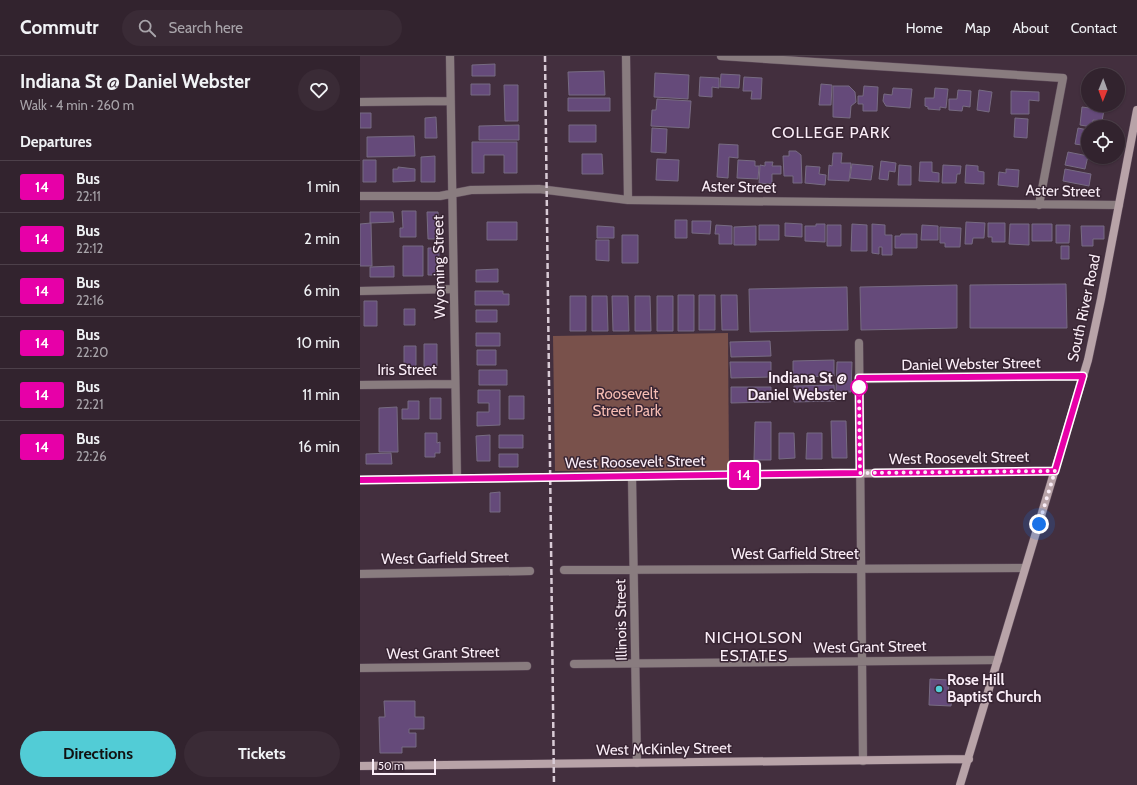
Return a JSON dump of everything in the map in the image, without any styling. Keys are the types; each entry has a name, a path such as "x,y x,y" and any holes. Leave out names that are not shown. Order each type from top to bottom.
{"main road":[{"name":"South River Road","path":"960,785 1083,376 1097,322 1137,110"},
{"name":"West Roosevelt Street","path":"360,480 1055,471"},
{"name":"West McKinley Street","path":"360,766 969,759"}],"street":[{"name":"Wyoming Street","path":"450,56 454,384 457,478"},
{"path":"626,56 628,200"},
{"path":"721,56 1063,78 1039,205"},
{"path":"360,102 450,101"},
{"name":"Aster Street","path":"360,196 440,196 471,190 539,189 628,200 1119,205"},
{"path":"360,291 453,289"},
{"path":"859,343 864,661 863,760"},
{"name":"Daniel Webster Street","path":"859,378 1083,376"},
{"name":"Iris Street","path":"360,385 454,384"},
{"name":"Illinois Street","path":"632,477 637,763"},
{"name":"West Garfield Street","path":"564,570 862,567 1025,568"},
{"name":"West Garfield Street","path":"360,574 530,571"},
{"name":"West Grant Street","path":"574,664 998,660"},
{"name":"West Grant Street","path":"360,668 527,666"}],"green space":[{"name":"Roosevelt Street Park","path":"728,333 729,470 555,471 553,336"}],"building":[{"path":"495,64 495,76 472,76 472,65"},
{"path":"604,71 605,95 569,95 568,72"},
{"path":"655,73 689,75 688,99 654,97"},
{"path":"721,74 740,75 739,88 720,87"},
{"path":"700,77 719,78 719,88 712,87 712,97 699,96"},
{"path":"744,77 762,78 761,99 751,99 752,91 743,91"},
{"path":"471,84 490,84 490,95 471,95"},
{"path":"821,84 832,85 831,105 819,105"},
{"path":"504,85 518,85 518,121 505,121"},
{"path":"833,86 849,86 855,92 856,102 851,106 850,118 833,117"},
{"path":"864,86 878,87 877,111 863,111 863,104 858,104 858,96 863,96"},
{"path":"893,88 912,89 910,108 886,106 883,101 884,94 892,95"},
{"path":"935,88 948,89 946,108 940,107 940,110 928,109 928,107 925,106 925,98 934,98"},
{"path":"958,90 971,91 970,107 963,106 962,111 949,110 949,99 957,99"},
{"path":"979,90 992,92 989,112 977,110"},
{"path":"1011,91 1039,92 1039,101 1029,100 1029,114 1011,114"},
{"path":"568,98 610,98 610,111 568,111"},
{"path":"657,99 691,101 689,128 651,126 652,110 656,110"},
{"path":"1081,112 1104,112 1102,120 1081,120 1080,125"},
{"path":"360,113 371,113 371,128 360,128"},
{"path":"436,117 437,138 425,138 425,118"},
{"path":"1015,118 1028,119 1027,138 1014,137"},
{"path":"519,125 519,140 479,140 479,126"},
{"path":"569,125 596,125 596,142 569,142"},
{"path":"652,128 667,129 666,153 651,152"},
{"path":"1078,128 1081,129 1081,145 1075,144"},
{"path":"414,136 415,156 367,157 367,137"},
{"path":"472,142 517,142 517,173 504,173 504,155 484,155 484,173 472,173"},
{"path":"719,144 738,145 738,158 729,157 728,178 717,177"},
{"path":"789,151 796,151 801,155 802,183 793,183 793,176 784,176 783,156 789,156"},
{"path":"1068,152 1081,155 1081,164 1086,164 1085,169 1065,165"},
{"path":"833,153 842,153 841,163 851,163 849,181 828,180 829,165 832,166"},
{"path":"582,154 602,154 603,174 582,174"},
{"path":"435,156 435,182 421,182 421,157"},
{"path":"657,159 679,160 678,181 656,180"},
{"path":"363,160 376,160 376,182 363,182"},
{"path":"738,160 755,161 755,166 759,166 758,179 737,178"},
{"path":"881,161 896,163 895,172 889,171 888,180 879,179"},
{"path":"765,162 773,162 772,166 781,166 781,174 772,174 772,184 759,183 760,165 765,166"},
{"path":"920,162 932,162 932,172 939,173 939,182 919,181"},
{"path":"852,164 873,166 871,180 850,178"},
{"path":"899,165 911,166 911,185 898,185"},
{"path":"943,165 961,166 960,174 957,174 956,183 942,183"},
{"path":"966,165 978,166 978,171 984,172 984,184 965,183"},
{"path":"806,166 820,167 819,174 826,175 825,185 805,183"},
{"path":"398,167 415,169 415,181 393,182 393,169 398,169"},
{"path":"1006,169 1019,170 1018,187 998,185 999,172 1006,173"},
{"path":"1065,169 1091,174 1089,186 1063,181"},
{"path":"402,211 416,211 416,237 400,237 400,228 403,228"},
{"path":"370,212 393,212 394,222 370,223"},
{"path":"427,212 438,212 439,239 428,239"},
{"path":"675,220 687,220 687,238 675,238"},
{"path":"692,221 711,221 710,234 692,233"},
{"path":"487,222 517,222 517,240 487,240"},
{"path":"966,222 985,223 984,238 973,238 972,244 965,244"},
{"path":"371,223 372,266 360,266 360,224"},
{"path":"785,223 802,224 802,237 785,236"},
{"path":"988,223 1005,223 1005,242 992,242 992,237 988,237"},
{"path":"816,224 825,224 825,242 805,241 805,226 816,226"},
{"path":"852,224 867,225 867,251 851,251"},
{"path":"872,224 885,225 885,235 892,235 892,255 882,255 882,247 879,247 879,254 872,253"},
{"path":"1010,224 1029,224 1029,245 1009,244"},
{"path":"1032,224 1052,224 1052,241 1032,241"},
{"path":"716,225 732,226 732,244 719,244 719,234 715,234"},
{"path":"759,225 779,225 779,240 759,240"},
{"path":"827,225 841,225 841,246 827,246"},
{"path":"922,225 938,226 938,240 921,240"},
{"path":"1056,225 1070,225 1069,243 1056,243"},
{"path":"597,226 614,227 614,238 597,238"},
{"path":"756,226 756,245 734,245 734,227"},
{"path":"1081,226 1104,226 1104,239 1093,239 1093,246 1082,246"},
{"path":"940,227 961,228 960,247 945,247 945,243 940,243"},
{"path":"901,234 917,234 917,248 895,248 895,236 900,236"},
{"path":"622,235 638,235 638,263 622,263"},
{"path":"596,240 609,240 609,261 596,260"},
{"path":"403,246 423,246 423,276 403,276"},
{"path":"1061,246 1069,246 1069,259 1061,259"},
{"path":"428,248 439,248 439,275 428,275"},
{"path":"394,266 394,277 370,277 370,267"},
{"path":"498,269 498,282 476,282 476,270"},
{"path":"1066,284 1067,328 970,328 970,285"},
{"path":"957,285 957,328 861,330 860,287"},
{"path":"847,287 848,330 750,332 749,289"},
{"path":"475,291 503,291 503,294 509,294 509,305 475,305"},
{"path":"678,295 694,295 694,331 678,331"},
{"path":"699,295 715,295 715,330 699,330"},
{"path":"721,295 737,295 738,330 722,330"},
{"path":"570,296 586,296 586,331 570,331"},
{"path":"592,296 607,296 608,331 592,331"},
{"path":"612,296 628,296 629,331 613,331"},
{"path":"635,296 650,296 651,331 635,331"},
{"path":"657,296 673,296 673,331 657,331"},
{"path":"364,301 377,301 377,326 364,326"},
{"path":"404,309 415,309 415,325 404,325"},
{"path":"476,310 497,310 497,322 476,322"},
{"path":"476,333 500,333 500,346 476,346"},
{"path":"770,341 771,356 731,357 730,342"},
{"path":"424,344 437,344 437,369 424,369"},
{"path":"404,346 416,346 416,368 404,368"},
{"path":"477,350 496,350 496,365 477,365"},
{"path":"834,360 834,376 793,377 793,361"},
{"path":"730,362 771,362 771,377 731,378"},
{"path":"837,362 852,362 851,392 836,391"},
{"path":"479,370 507,370 507,385 479,385"},
{"path":"834,385 835,401 794,402 794,386"},
{"path":"731,387 771,387 771,402 731,403"},
{"path":"478,390 500,390 500,425 477,426 477,412 489,412 489,403 478,403"},
{"path":"509,396 524,396 524,419 509,419"},
{"path":"430,398 441,398 441,419 430,419"},
{"path":"408,401 419,401 419,419 402,419 402,409 408,409"},
{"path":"397,407 398,452 379,452 379,408"},
{"path":"831,421 846,421 847,458 832,458"},
{"path":"755,422 771,422 771,460 754,460"},
{"path":"425,433 437,433 437,443 440,442 440,453 435,453 435,457 425,457"},
{"path":"779,433 794,433 795,458 779,459"},
{"path":"807,433 822,433 822,459 806,459"},
{"path":"490,435 490,461 477,461 476,436"},
{"path":"499,435 523,435 523,448 499,448"},
{"path":"391,453 392,464 366,464 366,454"},
{"path":"499,454 518,454 518,467 499,467"},
{"path":"500,492 500,512 490,512 490,493"},
{"name":"Rose Hill Baptist Church","path":"930,679 949,680 948,698 952,698 951,706 929,705"},
{"path":"384,701 415,701 415,717 424,717 424,729 409,729 409,733 416,733 416,747 402,747 402,753 380,753 379,717 385,717"}],"railway":[{"path":"545,56 554,785"}],"bus line":[{"name":"14","path":"360,480 860,473 859,378 1083,376 1055,471 875,473"}],"place":[{"name":"Indiana St @ Daniel Webster","path":"859,387"},
{"name":"Rose Hill Baptist Church","path":"939,689"}],"district":[{"name":"COLLEGE PARK","path":"831,132"},
{"name":"NICHOLSON ESTATES","path":"754,646"}],"route":[{"path":"859,387 860,473 1055,471 1039,524"}]}
